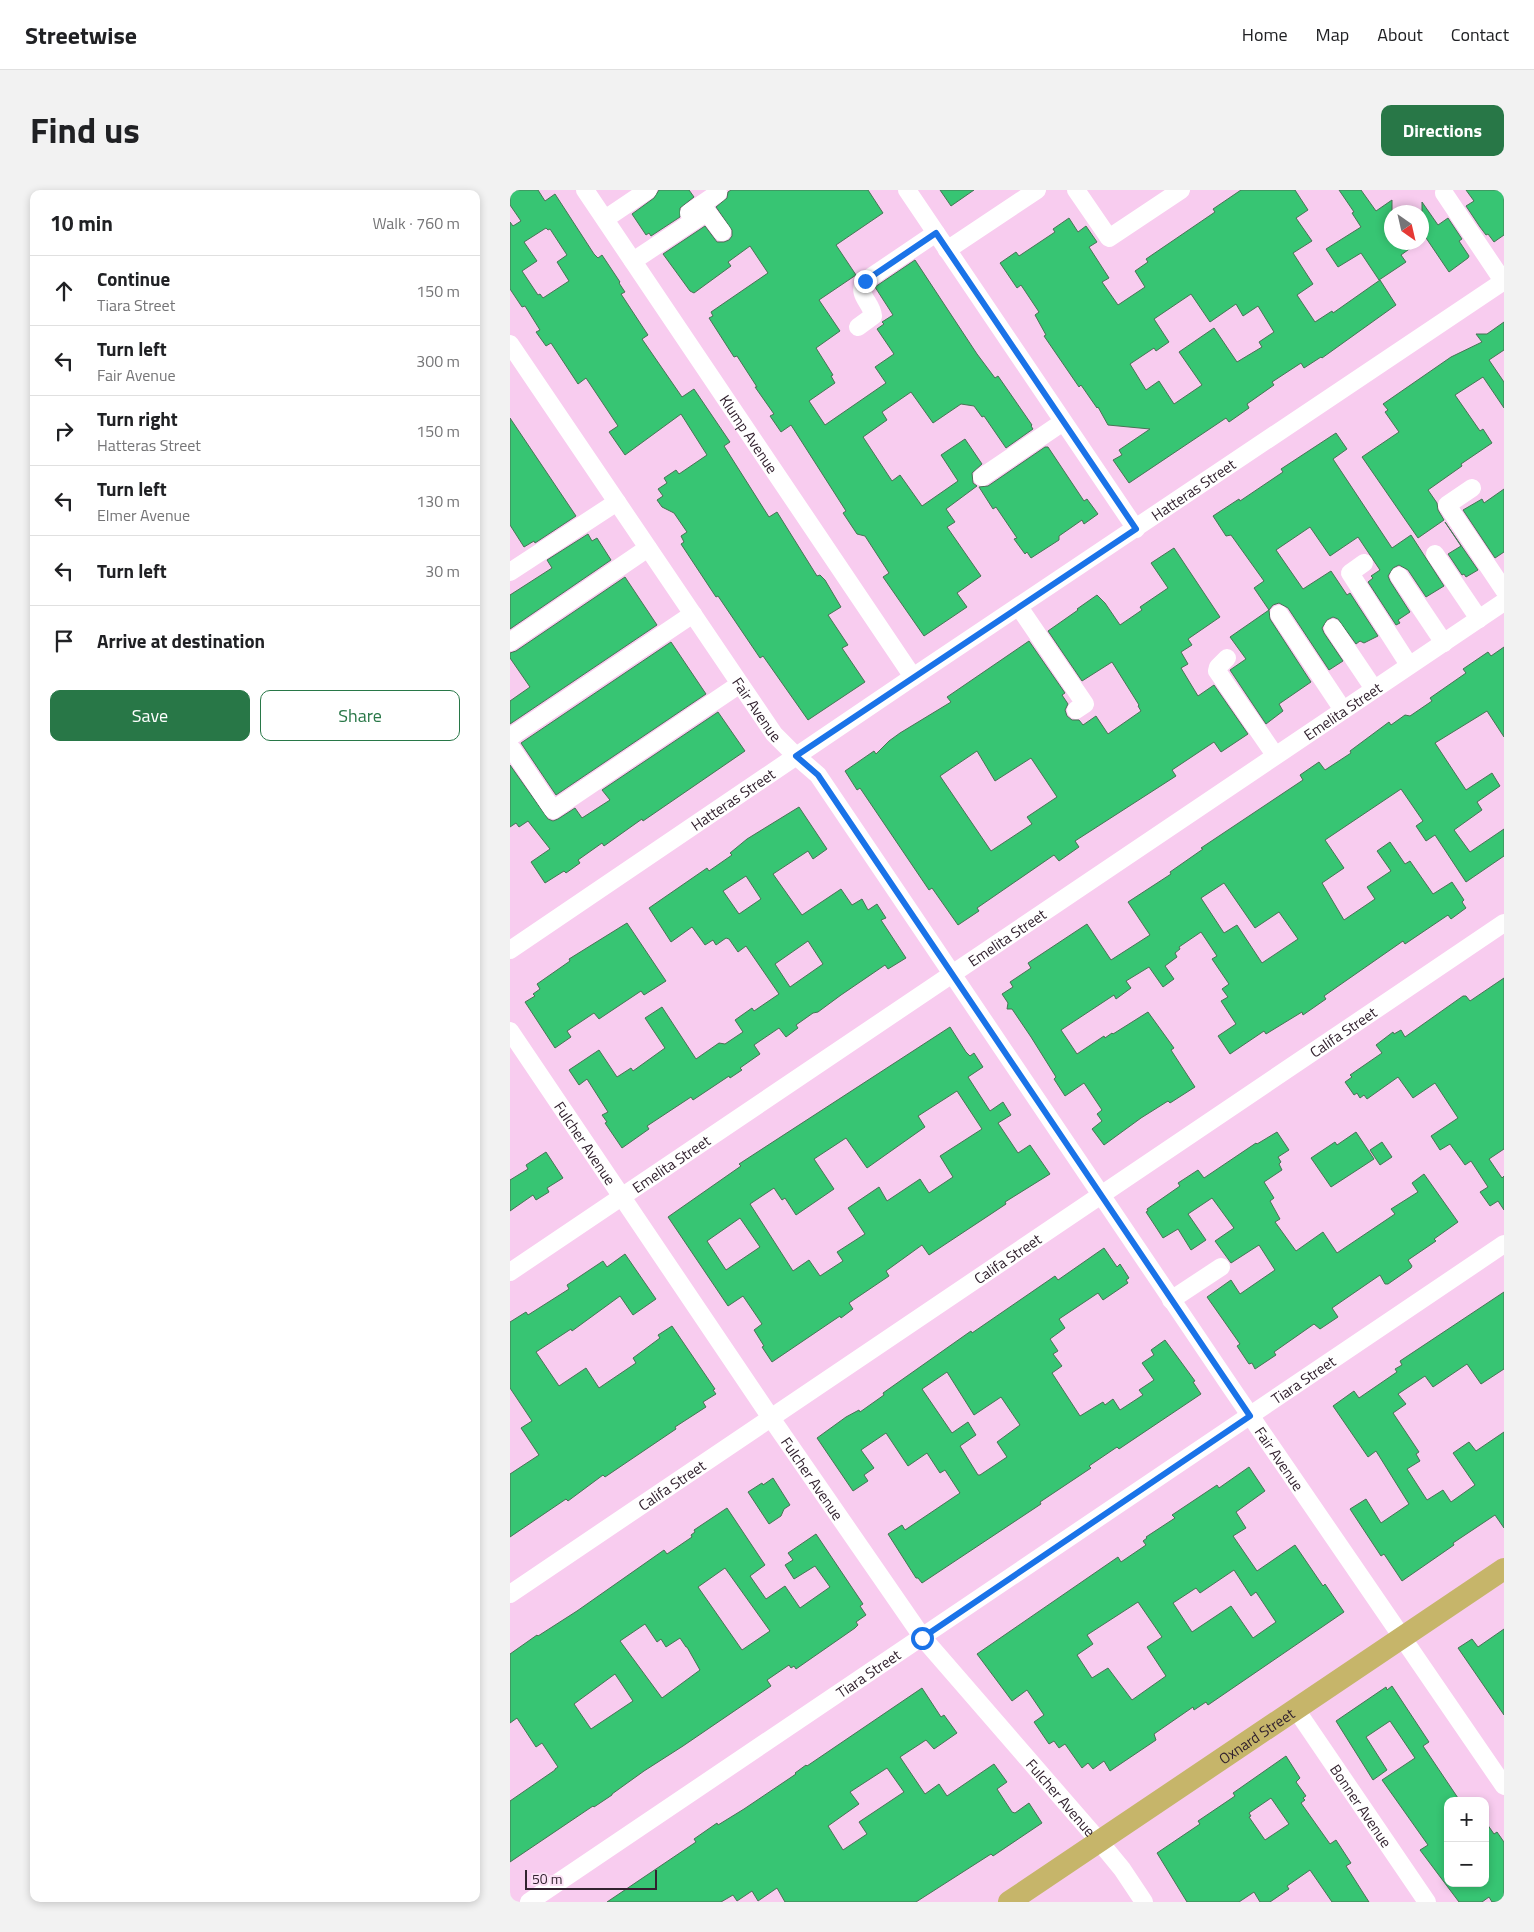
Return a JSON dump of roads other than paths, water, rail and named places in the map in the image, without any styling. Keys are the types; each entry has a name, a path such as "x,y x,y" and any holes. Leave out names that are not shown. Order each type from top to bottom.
{"main road":[{"name":"Oxnard Street","path":"1009,1902 1504,1569"}],"street":[{"name":"Klump Avenue","path":"585,190 913,677"},
{"path":"605,219 648,190"},
{"path":"631,257 718,193 716,190"},
{"path":"907,190 1136,529"},
{"path":"947,250 1037,190"},
{"path":"1076,190 1109,238 1181,190"},
{"path":"1444,193 1504,281"},
{"path":"631,257 707,212 722,232"},
{"path":"858,327 873,316 873,311 861,294 865,281 936,233"},
{"name":"Hatteras Street","path":"510,950 1504,281"},
{"name":"Fair Avenue","path":"510,344 774,734 818,775 1250,1416 1504,1786"},
{"path":"982,477 1063,422"},
{"path":"1472,488 1447,505 1504,590"},
{"path":"510,572 617,502"},
{"path":"510,642 648,548"},
{"path":"1434,554 1479,619"},
{"path":"1364,563 1350,573 1409,665"},
{"path":"1399,576 1444,643"},
{"name":"Emelita Street","path":"510,1272 1504,602"},
{"path":"1019,607 1085,704 1076,710"},
{"path":"692,614 511,743 553,810 740,684"},
{"path":"1279,614 1343,710"},
{"path":"1333,628 1374,689"},
{"path":"1227,658 1218,667 1217,671 1272,757"},
{"path":"1204,678 1209,676 1215,678 1272,757"},
{"name":"Califa Street","path":"510,1594 1504,923"},
{"name":"Fulcher Avenue","path":"510,1031 922,1638 1099,1840 1122,1868 1144,1902"},
{"name":"Tiara Street","path":"529,1902 1504,1244"},
{"path":"1172,1300 1221,1267"},
{"name":"Bonner Avenue","path":"1296,1708 1427,1902"}]}
